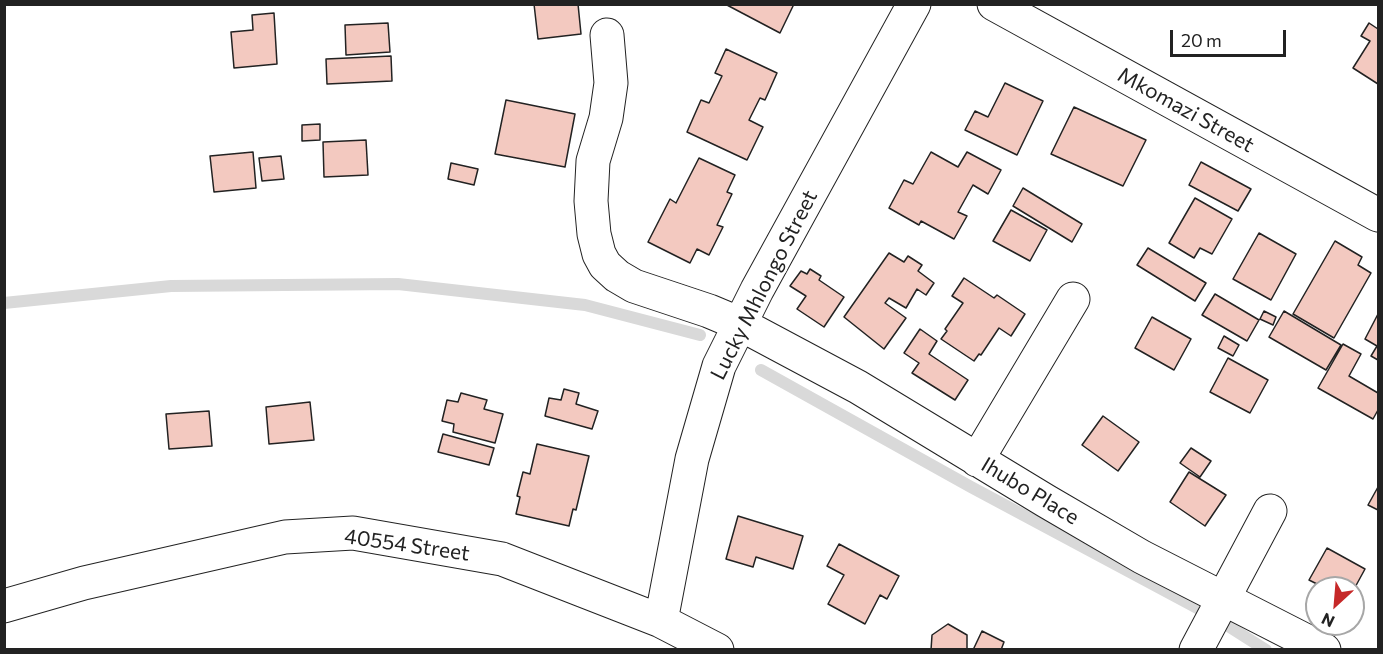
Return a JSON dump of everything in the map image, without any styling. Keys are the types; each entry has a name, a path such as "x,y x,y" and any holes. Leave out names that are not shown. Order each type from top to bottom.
{"street":[{"name":"Lucky Mhlongo Street","path":"661,621 692,459 719,366 860,100 914,4"},
{"name":"Mkomazi Street","path":"994,4 1378,215"},
{"name":"Ihubo Place","path":"607,35 611,83 606,118 593,161 594,234 599,254 605,265 617,276 634,286 740,324 858,387 1132,551 1324,650"},
{"path":"977,460 1073,298"},
{"path":"1196,650 1270,511"},
{"name":"40554 Street","path":"4,606 84,583 285,537 352,534 502,559 661,621 717,650"}],"building":[{"path":"534,4 578,4 581,34 538,39"},
{"path":"725,4 794,4 780,33"},
{"path":"274,13 277,64 234,68 231,32 253,30 252,15"},
{"path":"388,23 390,52 346,55 345,25"},
{"path":"1369,23 1378,29 1378,84 1353,68 1370,41 1361,36"},
{"path":"726,49 777,73 765,100 760,98 749,120 763,127 747,160 687,132 701,100 709,103 722,76 715,73"},
{"path":"391,56 392,81 327,84 326,59"},
{"path":"1005,83 1043,101 1017,155 965,130 975,111 988,117"},
{"path":"506,100 575,114 565,167 495,154"},
{"path":"1074,107 1146,140 1123,186 1051,154"},
{"path":"320,124 320,140 302,141 302,125"},
{"path":"366,140 368,175 324,177 323,142"},
{"path":"253,152 256,188 214,192 210,156"},
{"path":"931,152 958,167 967,152 1001,170 988,194 973,185 958,212 967,216 954,239 921,221 919,225 889,208 904,180 913,184"},
{"path":"281,156 284,179 262,181 259,158"},
{"path":"699,158 735,175 727,192 732,194 717,225 723,227 709,255 697,249 690,263 648,242 670,199 676,203"},
{"path":"1201,162 1251,189 1238,211 1189,185"},
{"path":"451,163 478,169 474,185 448,179"},
{"path":"1023,188 1082,224 1072,242 1013,206"},
{"path":"1195,198 1232,219 1212,254 1200,248 1194,258 1169,243"},
{"path":"1011,210 1047,230 1030,261 993,241"},
{"path":"1259,233 1296,254 1271,300 1233,279"},
{"path":"1335,241 1362,257 1358,265 1371,273 1334,338 1293,314"},
{"path":"1148,248 1206,283 1195,301 1137,265"},
{"path":"889,253 904,262 908,256 922,265 918,271 934,283 926,295 917,289 906,308 889,298 885,303 906,318 884,349 844,317"},
{"path":"810,269 821,276 819,280 844,297 824,327 797,309 806,296 790,286 801,271 807,274"},
{"path":"964,278 994,298 997,295 1025,314 1011,336 999,328 981,355 979,354 974,361 941,339 947,331 945,329 963,303 952,296"},
{"path":"1215,294 1259,320 1247,341 1202,315"},
{"path":"1264,311 1276,317 1273,325 1260,319"},
{"path":"1284,311 1341,345 1326,370 1269,337"},
{"path":"1378,314 1378,360 1371,356 1377,346 1365,339"},
{"path":"1152,317 1191,339 1174,370 1135,348"},
{"path":"920,329 937,341 929,354 968,380 955,400 912,373 919,363 904,353"},
{"path":"1224,336 1239,345 1233,356 1218,348"},
{"path":"1343,344 1361,354 1349,376 1378,393 1378,410 1373,419 1318,388"},
{"path":"1228,358 1268,380 1250,413 1210,392"},
{"path":"564,389 579,393 576,404 598,411 592,429 545,416 549,398 561,400"},
{"path":"461,393 487,400 484,409 503,414 495,443 453,432 454,424 442,421 447,400 458,402"},
{"path":"310,402 314,440 269,444 266,407"},
{"path":"209,411 212,446 169,449 166,414"},
{"path":"1103,416 1139,442 1118,471 1082,445"},
{"path":"443,434 494,448 489,465 438,452"},
{"path":"537,444 589,456 576,510 573,509 569,526 516,514 520,497 517,496 523,472 530,474"},
{"path":"1191,448 1211,461 1200,477 1180,463"},
{"path":"1189,472 1226,495 1205,526 1170,502"},
{"path":"1378,487 1378,510 1368,505"},
{"path":"738,516 803,536 793,569 756,557 753,567 726,559"},
{"path":"839,544 899,576 887,599 880,595 865,624 828,604 844,575 827,566"},
{"path":"1327,548 1365,569 1361,576 1311,576"},
{"path":"948,624 967,635 967,650 931,650 932,635"},
{"path":"982,631 1004,642 1001,650 973,650"}],"waterway":[{"path":"4,303 171,286 398,284 585,305 700,335"},
{"path":"761,370 971,487 1214,617 1266,650"}]}
